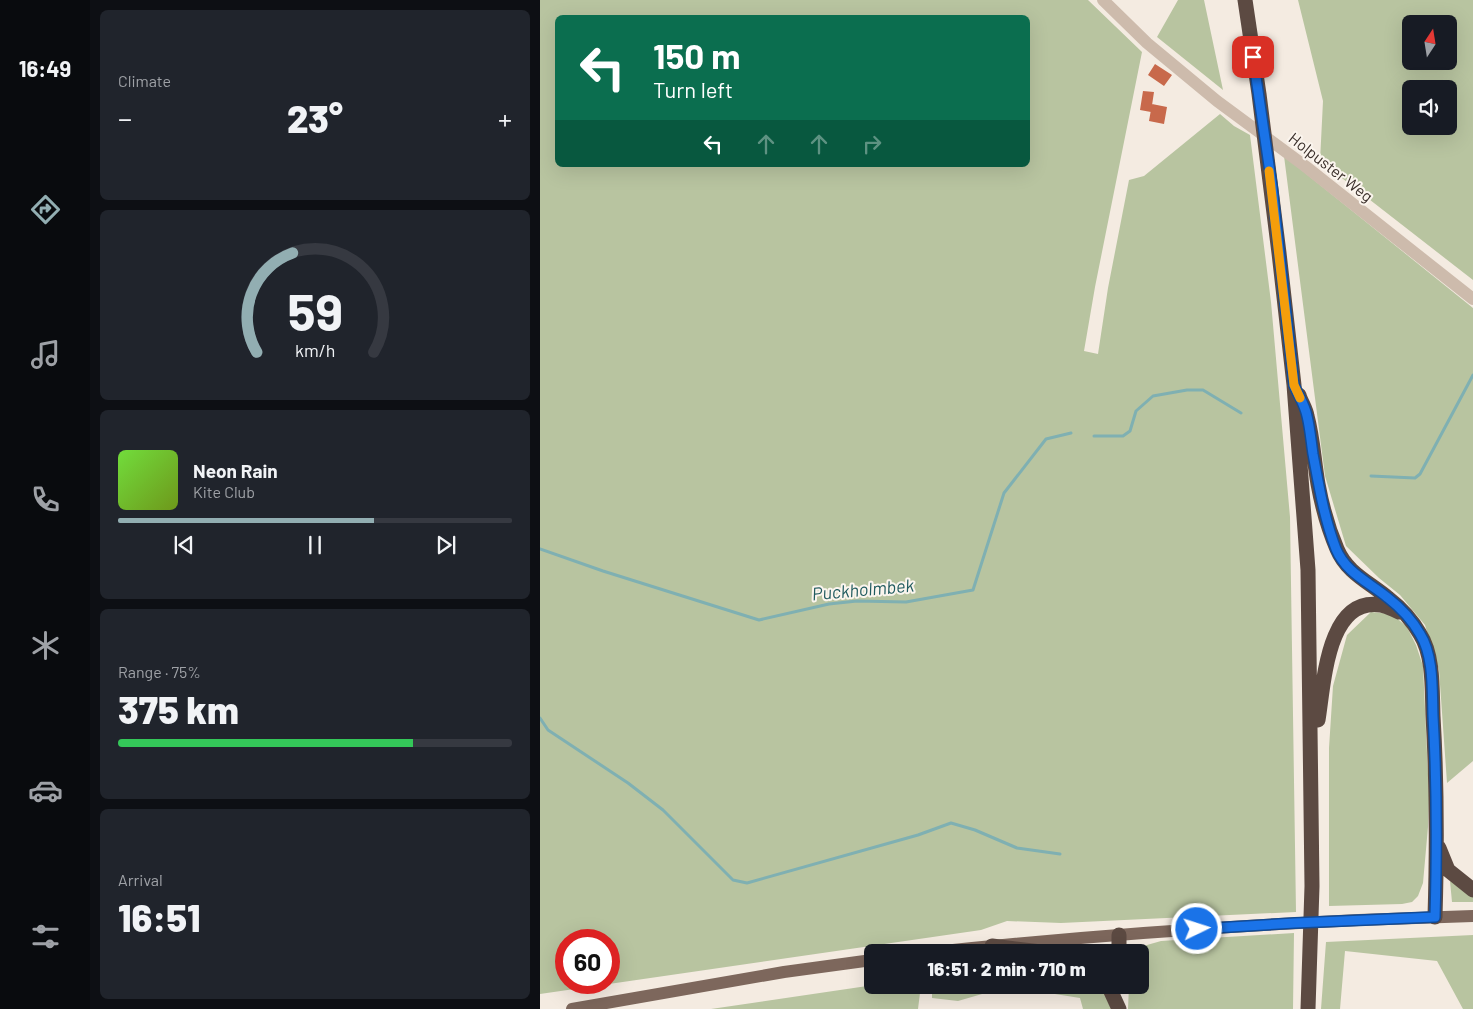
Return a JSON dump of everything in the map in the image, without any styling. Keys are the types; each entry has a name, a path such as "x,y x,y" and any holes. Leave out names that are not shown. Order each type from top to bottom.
{"highway":[{"path":"1245,0 1272,186 1294,385 1308,570 1312,757 1312,886 1308,1009"},
{"path":"1294,385 1307,415 1323,505 1337,551 1346,565 1359,577 1388,598 1408,616 1422,636 1427,652 1431,672 1436,755 1437,842 1435,917"},
{"path":"1312,757 1330,648 1337,630 1346,617 1355,609 1368,605 1382,605 1408,616"},
{"path":"1437,842 1448,870 1473,890"},
{"path":"1119,934 1119,944"},
{"path":"1112,994 1120,1009"},
{"path":"1119,994 1120,1009"}],"main road":[{"path":"1013,944 1119,934 1295,923 1473,916"},
{"path":"572,1009 784,972 864,961"}],"street":[{"name":"Holpuster Weg","path":"1103,0 1147,43 1217,101 1305,166 1473,299"}],"green space":[{"path":"540,0 1088,0 1142,52 1084,351 1098,354 1108,288 1129,180 1144,176 1220,114 1234,126 1250,135 1271,302 1290,517 1296,912 1061,923 1007,921 981,930 885,944 864,944 864,947 620,982 620,929 555,929 555,992 540,994"},
{"path":"1178,0 1204,0 1223,90 1157,37"},
{"path":"1298,0 1473,0 1473,280 1320,161 1323,101"},
{"path":"1284,156 1473,308 1473,761 1447,783 1439,670 1425,625 1400,595 1379,578 1346,546 1325,476"},
{"path":"1371,612 1392,614 1407,627 1423,666 1429,796 1423,883 1418,896 1412,902 1402,904 1329,906 1329,748 1333,686 1347,635"},
{"path":"1450,881 1473,895 1473,902 1452,902"},
{"path":"1294,933 1293,1009 1128,1009 1129,994 1149,994 1149,944 1161,941"},
{"path":"1473,935 1473,1009 1463,1009 1437,961 1345,951 1340,1009 1321,1009 1326,942"},
{"path":"864,986 864,994 920,994 918,1009 711,1009"},
{"path":"932,994 982,994 958,1001 932,998"},
{"path":"1055,994 1105,994 1111,1009 1083,1009 1080,998"}],"building":[{"path":"1155,64 1172,75 1164,86 1148,75"},
{"path":"1143,91 1154,92 1151,112 1140,110"},
{"path":"1152,104 1167,107 1164,124 1149,121"}],"waterway":[{"name":"Puckholmbek","path":"1371,476 1415,478 1420,474 1473,375"},
{"name":"Puckholmbek","path":"1094,436 1123,436 1130,431 1136,411 1153,396 1187,390 1203,390 1241,413"},
{"name":"Puckholmbek","path":"540,549 759,620 829,604 857,601 906,602 973,590 1004,493 1046,439 1071,433"},
{"name":"Puckholmbek","path":"540,718 548,730 628,783 663,810 733,880 747,883 918,835 951,823 975,830 1017,848 1060,854"}],"slow traffic":[{"path":"1269,171 1294,385 1300,398"}],"route":[{"path":"1197,929 1435,917 1437,842 1436,755 1431,672 1427,652 1422,636 1408,616 1346,565 1337,551 1327,523 1307,415 1294,385 1272,186 1253,57"}]}
